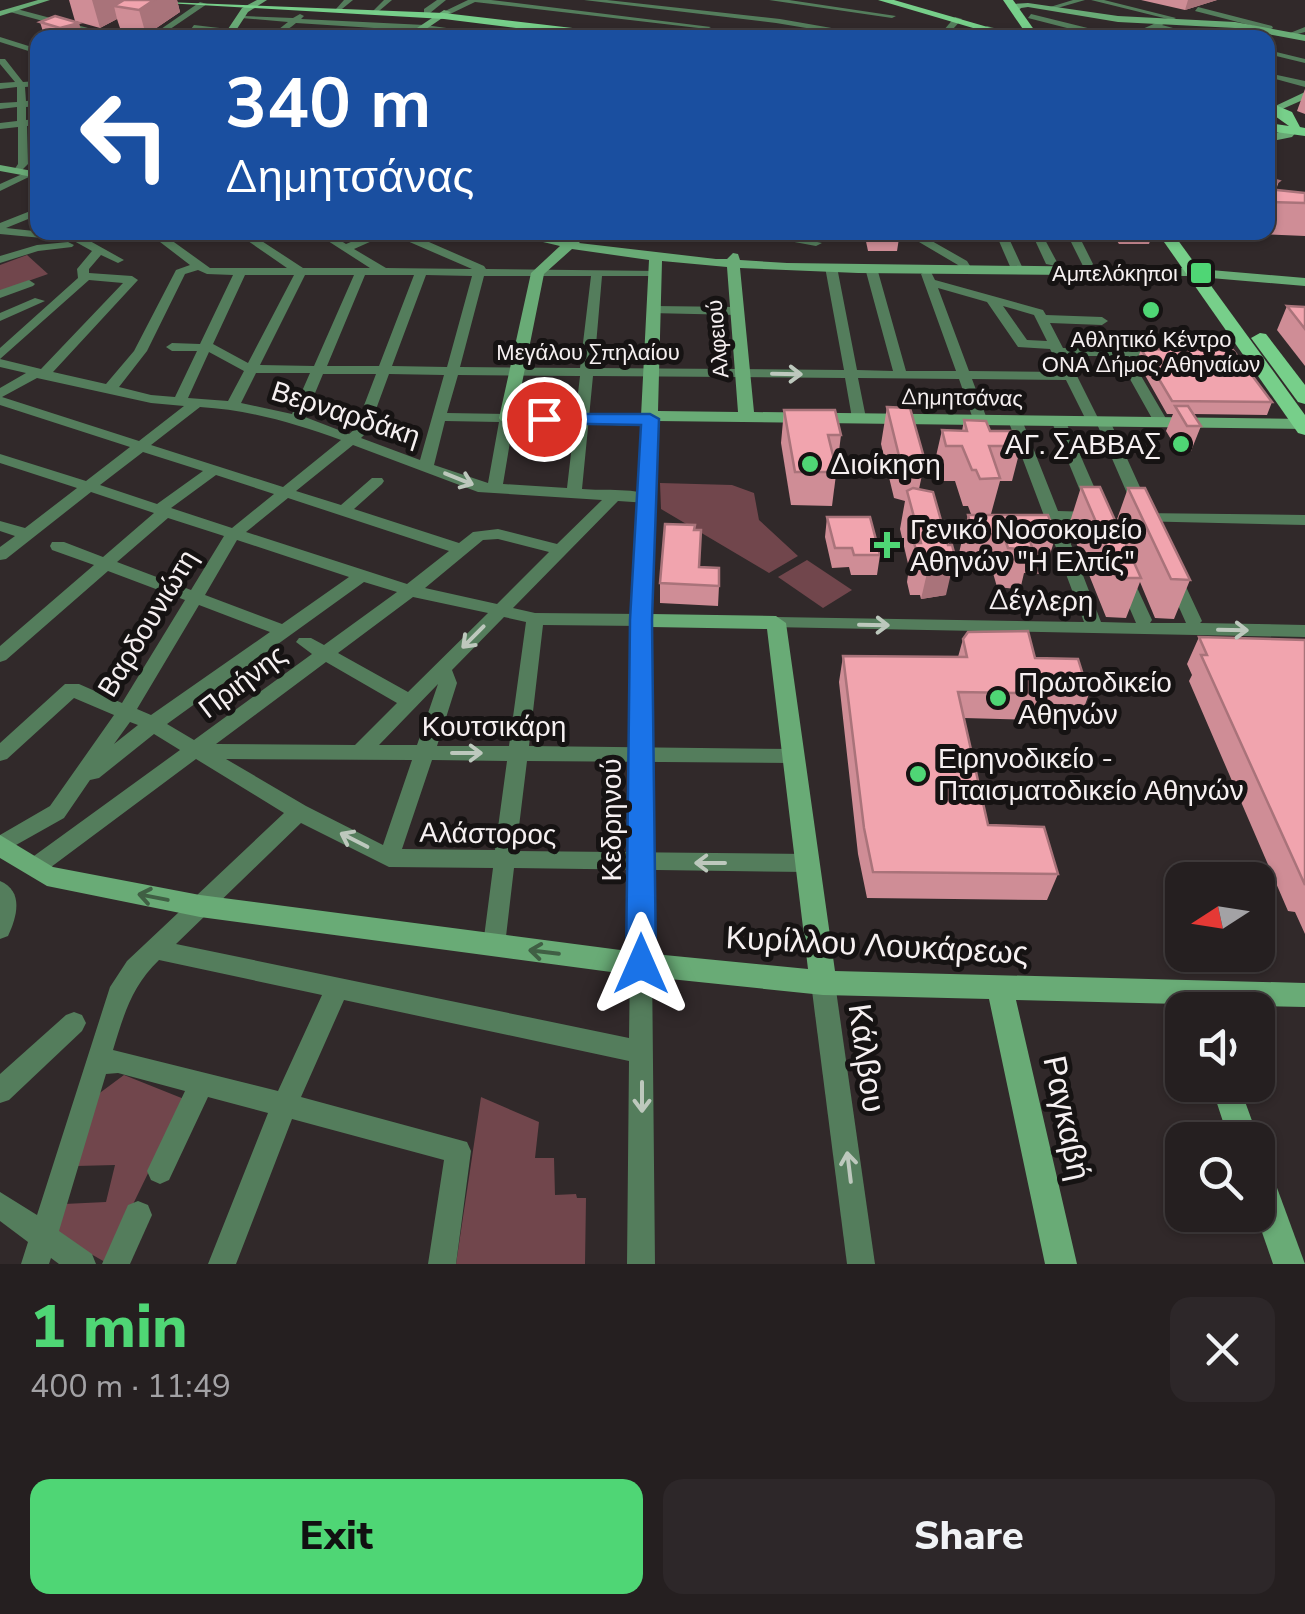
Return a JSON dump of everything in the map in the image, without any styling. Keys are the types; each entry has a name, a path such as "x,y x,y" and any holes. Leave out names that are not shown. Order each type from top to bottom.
{"main road":[{"path":"119,0 204,1 247,17 346,6 575,30"},
{"path":"883,0 1024,30"},
{"path":"998,0 1012,3 1027,30"},
{"path":"905,2 990,28 1015,30"},
{"path":"247,17 346,6 444,14"},
{"path":"1275,109 1301,126"},
{"path":"1275,124 1301,126"},
{"path":"1172,240 1305,398"},
{"path":"1185,240 1244,354 1304,425"}],"street":[{"path":"7,12 46,0"},
{"path":"376,9 388,0"},
{"path":"427,12 442,0"},
{"path":"418,30 474,0 707,27"},
{"path":"518,30 567,0"},
{"path":"588,0 726,14 830,30"},
{"path":"615,30 658,0"},
{"path":"774,0 814,2 892,16"},
{"path":"1029,30 1052,8 1080,0"},
{"path":"1095,0 1188,30"},
{"path":"162,30 204,1"},
{"path":"144,10 158,2"},
{"path":"777,30 814,2"},
{"path":"872,30 905,2"},
{"path":"1142,30 1216,2"},
{"path":"1012,3 1016,7 1269,28"},
{"path":"326,30 346,6"},
{"path":"703,30 736,6"},
{"path":"1198,9 1292,34"},
{"path":"282,30 308,10"},
{"path":"7,12 80,30"},
{"path":"194,27 206,28 247,17 292,23 451,30"},
{"path":"948,30 958,19"},
{"path":"1166,21 1267,30"},
{"path":"292,23 308,30"},
{"path":"373,30 380,24"},
{"path":"111,30 116,26"},
{"path":"1275,31 1305,34"},
{"path":"1275,41 1292,34"},
{"path":"0,38 30,49"},
{"path":"1275,54 1305,61"},
{"path":"19,170 22,84 3,66 30,55"},
{"path":"1275,68 1305,74"},
{"path":"1275,77 1305,84"},
{"path":"0,86 30,84"},
{"path":"1275,106 1305,96"},
{"path":"0,106 30,104"},
{"path":"0,126 30,123"},
{"path":"1275,137 1288,136 1301,126"},
{"path":"22,143 30,142"},
{"path":"0,168 30,172"},
{"path":"0,188 30,176"},
{"path":"0,229 30,216"},
{"path":"0,229 30,233"},
{"path":"80,240 118,260"},
{"path":"164,240 204,268"},
{"path":"252,240 301,272"},
{"path":"332,240 385,272"},
{"path":"346,248 367,240"},
{"path":"414,240 478,267 479,273 426,466"},
{"path":"494,490 538,273 572,240"},
{"path":"583,240 656,256 870,268 927,276 1041,316 1102,321"},
{"path":"588,240 733,260 1200,270 1305,282"},
{"path":"816,240 816,260"},
{"path":"920,240 964,266"},
{"path":"1004,240 1016,267"},
{"path":"1040,240 1052,264"},
{"path":"1075,240 1087,264"},
{"path":"0,260 37,248 92,247"},
{"path":"84,276 92,247"},
{"name":"Κεδρηνού","path":"641,1264 641,620 656,256"},
{"name":"Αλφειού","path":"733,260 746,416"},
{"path":"1016,267 1087,264 1305,274"},
{"path":"927,276 964,266"},
{"path":"832,267 859,418"},
{"path":"108,390 120,380 141,347 180,272 204,268 240,272 655,274"},
{"path":"870,268 901,375"},
{"path":"181,399 240,272"},
{"path":"233,406 301,272"},
{"path":"297,419 361,272"},
{"path":"354,438 385,370 421,272"},
{"path":"574,492 597,273"},
{"path":"0,359 84,276 132,280 39,374 0,394"},
{"path":"927,276 980,420"},
{"path":"0,294 29,284"},
{"path":"992,300 1023,344 1172,353"},
{"path":"0,317 38,301"},
{"path":"654,310 738,311"},
{"path":"1041,316 1154,535"},
{"name":"Μεγάλου Σπηλαίου","path":"172,347 216,349 243,367 255,368 1070,376"},
{"path":"1122,352 1161,422"},
{"name":"Βερναρδάκη","path":"0,359 39,374 108,390 233,406 297,419 494,490 648,495"},
{"path":"0,556 199,401"},
{"path":"0,402 461,549"},
{"name":"Δημητσάνας","path":"440,416 581,420 746,416 1304,425"},
{"path":"1015,420 1095,628"},
{"path":"1058,420 1106,534"},
{"name":"Βαρδουνιώτη","path":"0,845 50,818 76,786 127,711 232,536 354,438"},
{"path":"5,465 88,487 410,591 448,596 535,619 776,623"},
{"path":"0,656 212,471"},
{"path":"342,512 377,481"},
{"path":"360,752 616,494"},
{"path":"1053,516 1305,520"},
{"path":"0,526 27,534"},
{"name":"Πριήνης","path":"35,867 410,591 479,535 498,534 560,550"},
{"path":"58,546 284,631"},
{"path":"1162,552 1193,621"},
{"path":"1121,568 1143,620"},
{"path":"76,786 153,724 361,576"},
{"path":"494,945 535,619"},
{"name":"Δέγλερη","path":"776,623 1305,631"},
{"name":"Κάλβου","path":"776,623 860,1264"},
{"path":"305,642 409,702"},
{"path":"389,858 448,683 442,668"},
{"name":"Αλάστορος","path":"0,754 72,689 153,724 299,812 389,858 807,863"},
{"name":"Κουτσικάρη","path":"195,751 793,756"},
{"path":"38,1251 118,994 135,968 299,812"},
{"name":"Κυρίλλου Λουκάρεως","path":"0,845 47,876 200,906 494,945 823,984 1000,988 1165,999"},
{"path":"0,929 7,912 2,897"},
{"path":"154,949 642,1052"},
{"name":"Ραγκαβή","path":"1000,988 1061,1264"},
{"path":"222,1264 284,1106 337,989"},
{"name":"Κυρίλλου Λουκάρεως","path":"1275,997 1305,995"},
{"path":"0,1091 74,1023"},
{"path":"96,1063 118,1062 458,1151 442,1264"},
{"path":"160,1171 201,1085"},
{"path":"0,1206 38,1251 82,1264"},
{"path":"116,1264 138,1215"},
{"path":"1275,1225 1289,1264"}],"shaded area":[{"path":"27,255 48,274 0,291 0,265"},
{"path":"660,483 732,485 754,493 759,520 798,556 769,573 661,509"},
{"path":"807,560 852,590 823,608 778,577"},
{"path":"124,1075 184,1099 105,1262 54,1233 64,1204 106,1202 115,1165 76,1166 97,1095"},
{"path":"481,1097 539,1122 535,1158 554,1158 555,1195 576,1194 577,1198 586,1198 585,1264 456,1264"}],"building":[{"path":"124,0 154,0 139,10 114,6"},
{"path":"55,16 79,23 60,28 40,22"},
{"path":"1275,190 1305,193 1305,203 1275,202"},
{"path":"1287,306 1305,307 1305,329"},
{"path":"1141,349 1233,350 1272,402 1172,401"},
{"path":"1175,406 1188,406 1201,426 1187,426"},
{"path":"887,407 910,408 925,461 919,461 920,465 900,460"},
{"path":"784,410 835,410 841,435 828,435 837,472 795,472"},
{"path":"964,420 986,421 990,431 1015,431 1021,446 989,446 1000,478 980,479 962,446 946,446 942,430 967,431"},
{"path":"1081,487 1100,487 1141,578 1120,578"},
{"path":"913,488 933,492 948,545 952,545 955,556 930,560 928,556 918,556 914,543 921,543 907,491"},
{"path":"1128,488 1145,488 1190,580 1171,579"},
{"path":"968,515 1048,515 1056,535 1028,535 1032,547 1008,548 1003,534 973,534"},
{"path":"827,517 870,517 880,555 854,555 852,548 835,548"},
{"path":"665,524 695,525 694,530 701,530 699,567 719,568 719,586 660,583"},
{"name":"Ειρηνοδικείο - Πταισματοδικείο Αθηνών","path":"1028,631 1035,658 1078,659 1089,694 958,692 988,825 1044,827 1058,874 873,872 843,656 967,657 963,639 968,632"},
{"path":"1199,637 1305,640 1305,885 1201,655 1207,655"}],"place":[{"name":"Αμπελόκηποι","path":"1201,273"},
{"name":"Αθλητικό Κέντρο ΟΝΑ Δήμος Αθηναίων","path":"1151,310"},
{"name":"ΑΓ. ΣΑΒΒΑΣ","path":"1181,444"},
{"name":"Διοίκηση","path":"810,464"},
{"name":"Γενικό Νοσοκομείο Αθηνών \"Η Ελπίς\"","path":"887,545"},
{"name":"Πρωτοδικείο Αθηνών","path":"998,698"},
{"name":"Ειρηνοδικείο - Πταισματοδικείο Αθηνών","path":"918,774"}],"route":[{"path":"544,419 650,419 641,620 641,964"}]}
